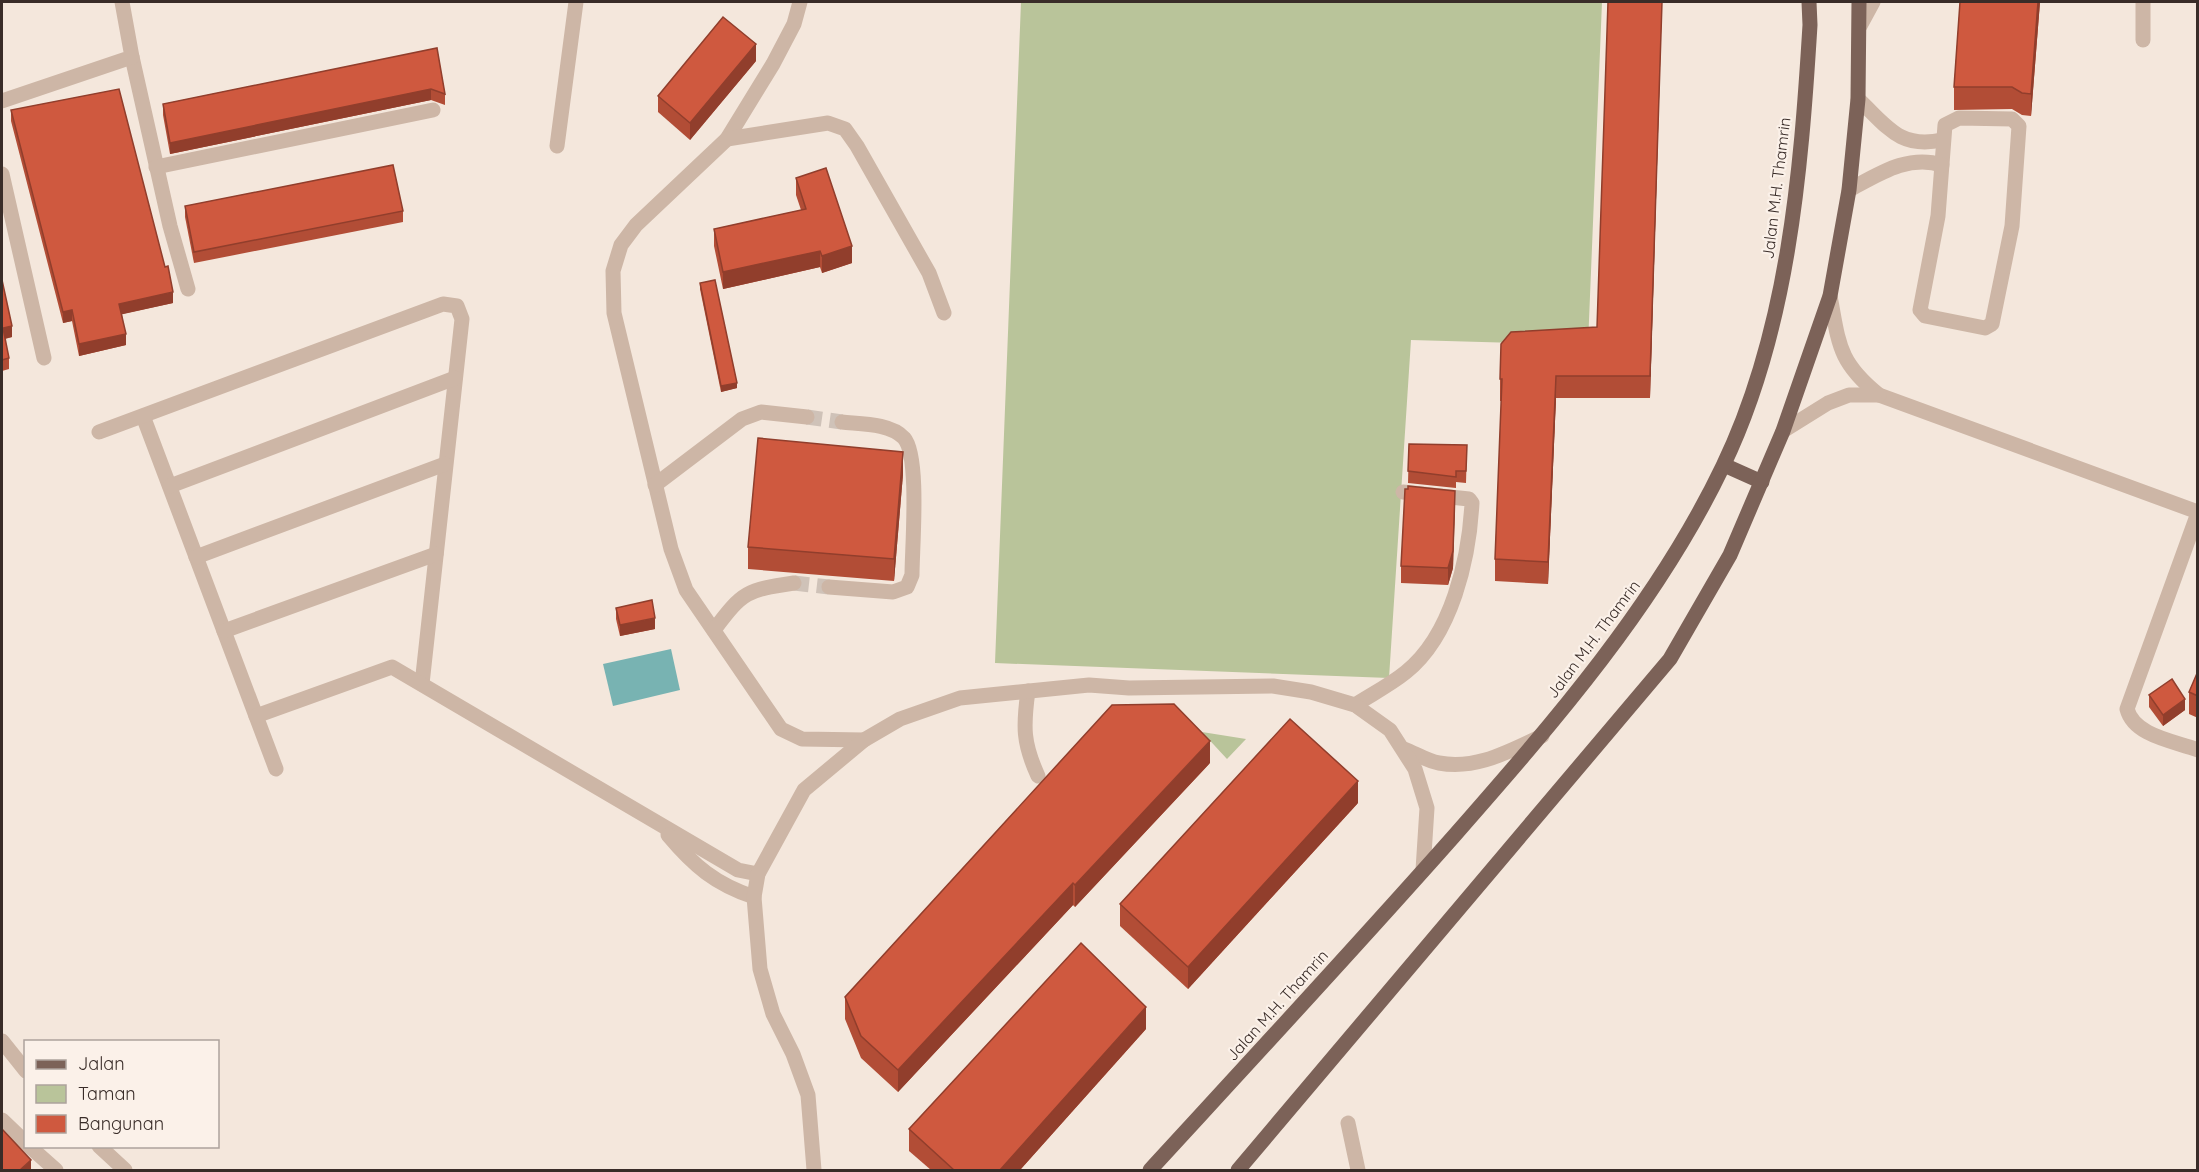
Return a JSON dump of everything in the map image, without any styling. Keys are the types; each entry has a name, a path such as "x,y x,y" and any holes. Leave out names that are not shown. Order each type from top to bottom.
{"main road":[{"name":"Jalan M.H. Thamrin","path":"1150,1170 1543,735 1662,575 1724,465 1757,377 1784,268 1798,182 1809,37 1809,2"},
{"path":"1238,1170 1670,659 1730,555 1783,431 1830,296 1849,190 1858,99 1859,2"},
{"path":"1724,465 1762,482"}],"street":[{"path":"122,2 156,167 188,289"},
{"path":"557,146 576,2"},
{"path":"800,2 794,24 773,64 727,140 636,225 621,245 613,271 614,313 671,549 686,590 782,729 802,739 864,740"},
{"path":"1860,26 1873,2"},
{"path":"2143,2 2143,40"},
{"path":"2,101 132,57"},
{"path":"1858,99 1901,140 1926,142 1942,140"},
{"path":"156,167 433,110"},
{"path":"1953,119 2012,119 2019,126 2012,226 1992,324 1985,328 1925,316 1920,310 1938,216 1942,165 1942,140 1945,124 1953,119"},
{"path":"727,140 828,123 845,129 930,273 944,314"},
{"path":"1849,190 1902,164 1926,162 1942,165"},
{"path":"2,174 44,358"},
{"path":"1830,296 1840,347 1856,377 1879,394 2198,513 2127,709 2130,720 2139,728 2198,750"},
{"path":"99,432 442,304 457,306 462,319 422,684"},
{"path":"170,486 455,378"},
{"path":"1783,431 1828,403 1849,395 1879,394"},
{"path":"655,484 742,419 761,412 807,417"},
{"path":"143,416 276,769"},
{"path":"829,587 893,592 907,587 912,575 913,457 904,438 886,428 842,422"},
{"path":"196,557 445,464"},
{"path":"1355,705 1407,671 1434,637 1454,599 1461,580 1472,503 1469,499 1403,492"},
{"path":"224,631 436,554"},
{"path":"714,630 733,605 753,590 794,583"},
{"path":"256,716 392,666 660,826 738,870 758,874"},
{"path":"814,1170 808,1095 793,1054 773,1014 760,969 754,897 758,874 804,790 864,740 900,718 960,698 1089,686 1128,688 1273,686 1311,692 1355,705 1390,730 1404,749 1421,785 1427,808 1423,870"},
{"path":"1028,691 1023,726 1028,753 1038,776"},
{"path":"1404,749 1438,763 1468,764 1491,759 1543,735"},
{"path":"660,826 692,864 730,889 754,897"},
{"path":"2,1041 24,1068"},
{"path":"2,1120 24,1141"},
{"path":"1348,1124 1358,1170"},
{"path":"31,1148 56,1170"},
{"path":"101,1148 125,1170"}],"green space":[{"path":"1021,2 1602,2 1588,345 1411,340 1389,678 995,663"},
{"path":"1202,732 1246,739 1227,759"}],"water":[{"path":"671,649 680,690 613,706 603,664"}],"building":[{"path":"1608,2 1662,2 1650,376 1556,376 1548,562 1495,559 1502,379 1500,379 1501,344 1511,332 1597,327"},
{"path":"1960,2 2038,2 2031,94 2022,93 2012,87 1954,87"},
{"path":"723,17 756,44 690,123 658,96"},
{"path":"437,48 445,94 431,89 170,143 163,104"},
{"path":"119,89 165,267 168,266 173,292 119,304 126,334 79,344 72,310 63,312 11,110"},
{"path":"393,165 403,211 194,252 185,206"},
{"path":"826,168 852,246 822,256 820,251 723,272 714,229 806,209 796,178"},
{"path":"2,280 12,326 3,328 9,358 2,360"},
{"path":"715,280 737,383 721,386 700,283"},
{"path":"758,438 903,452 894,559 748,547"},
{"path":"1409,444 1467,445 1466,471 1456,471 1456,477 1408,471"},
{"path":"1408,486 1455,491 1453,551 1448,568 1401,566 1405,489 1408,489"},
{"path":"652,600 655,618 620,625 616,608"},
{"path":"2198,671 2198,696 2189,692"},
{"path":"2172,679 2185,699 2163,715 2149,695"},
{"path":"1174,704 1210,741 898,1070 861,1036 845,997 1112,705"},
{"path":"1290,719 1358,781 1188,967 1120,904"},
{"path":"1081,943 1146,1007 1000,1170 954,1170 909,1129"},
{"path":"2,1129 31,1160 20,1170 2,1170"}],"tunnel":[{"path":"807,417 842,422"},
{"path":"794,583 829,587"}]}
